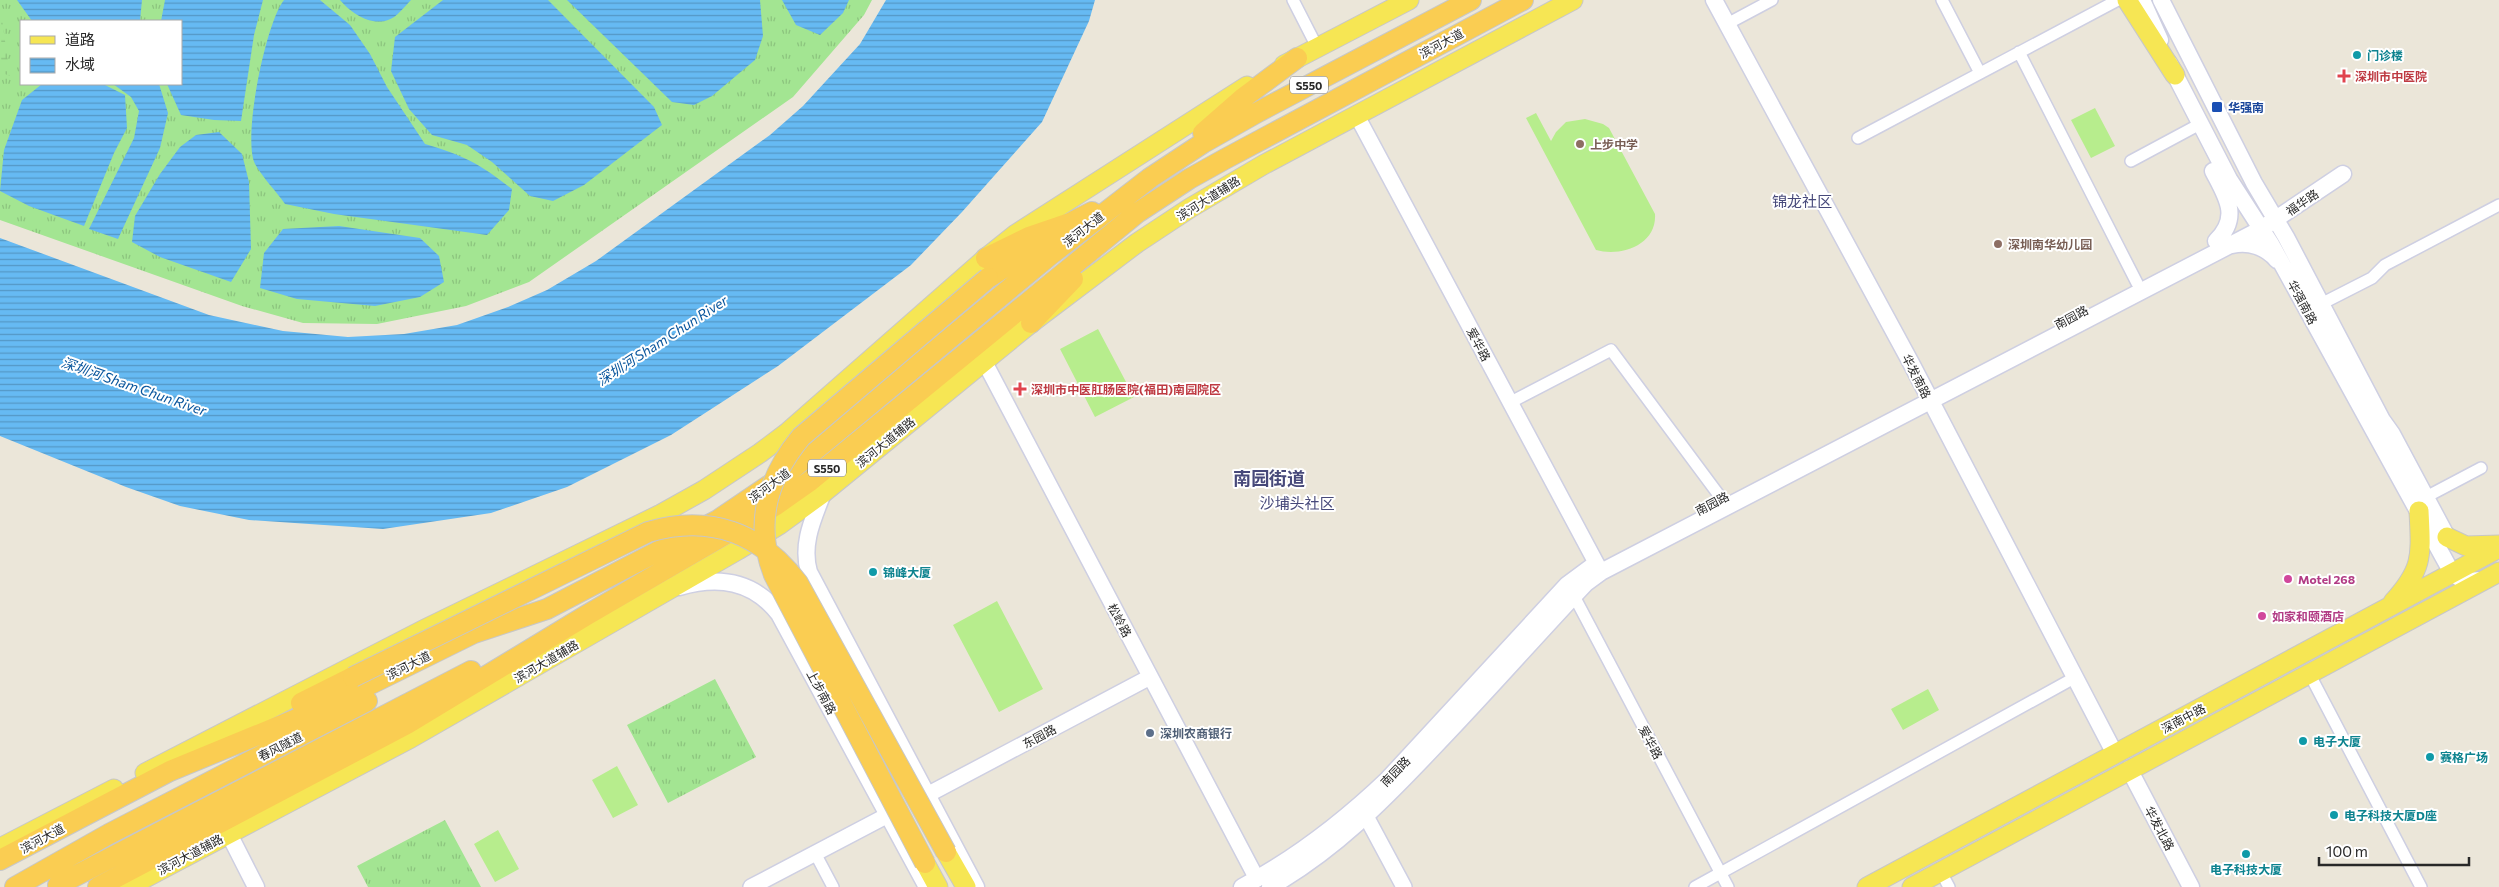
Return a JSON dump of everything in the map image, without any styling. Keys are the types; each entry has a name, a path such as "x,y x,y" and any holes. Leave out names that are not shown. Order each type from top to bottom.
{"highway":[{"name":"滨河大道","path":"0,860 170,771 316,711 474,633 546,609 718,520 763,491 1127,194 1150,178 1203,143 1258,112 1471,0"},
{"name":"滨河大道","path":"98,887 407,724 587,615 740,527 810,481 1137,213 1218,163 1522,0"},
{"path":"1150,178 1243,98 1297,58"},
{"path":"986,258 1029,237 1070,223 1127,194"},
{"path":"1032,323 1137,213"},
{"path":"926,863 774,575 768,560 764,534 765,505 775,476 801,438 988,278 1030,252 1070,223"},
{"path":"170,771 353,677 648,532 685,524 723,528 739,534 774,556 798,583 946,852"},
{"name":"春风隧道","path":"15,887 109,834 546,609"},
{"name":"春风隧道","path":"58,885 513,650 587,615"},
{"path":"134,884 191,838"}],"main road":[{"path":"0,848 425,628 660,514 704,490 788,432 986,258 1016,234 1239,91 1317,47 1409,0"},
{"name":"滨河大道辅路","path":"134,884 411,738 746,545 823,493 1032,323 1137,243 1190,208 1262,165 1573,0"},
{"name":"华发南路","path":"1714,0 1928,397 2115,754"},
{"path":"2127,0 2175,75"},
{"name":"华强南路","path":"2142,0 2175,75 2200,124 2237,191 2283,266 2378,442 2447,537"},
{"name":"华强南路","path":"2161,0 2254,183 2276,219 2382,420 2452,573"},
{"path":"2200,124 2200,136 2204,154 2230,205 2222,244 2258,246 2275,257 2283,266"},
{"name":"福华路","path":"2259,225 2276,219 2343,174"},
{"path":"2237,191 2254,183"},
{"name":"南园路","path":"1363,811 1388,779 1567,585 2259,225"},
{"name":"南园路","path":"1928,397 2137,283 2222,244"},
{"path":"823,493 809,530 806,552 809,572 976,887"},
{"path":"2387,608 2406,587 2420,562 2422,504"},
{"path":"2447,537 2466,546 2499,547"},
{"name":"深南中路","path":"1867,887 2499,547"},
{"name":"南园路","path":"1242,887 1263,883 1289,861 1363,811 1472,708 1599,567"},
{"path":"2452,573 2464,581 2491,576"},
{"name":"深南中路","path":"1912,887 1945,879 2125,771 2491,576"},
{"path":"779,614 775,602 776,595 784,582 799,578 806,580 817,589"},
{"name":"上步南路","path":"660,593 699,582 733,582 759,593 779,614 927,887"},
{"name":"华发北路","path":"2125,771 2181,887"},
{"name":"华发北路","path":"2125,771 2192,887"},
{"path":"228,834 256,887"},
{"path":"946,852 966,887"},
{"path":"926,863 938,887"}],"street":[{"path":"1293,0 1317,47"},
{"path":"1727,24 1772,0"},
{"path":"1942,0 1980,73"},
{"path":"1858,138 2118,0"},
{"path":"2019,52 2137,283"},
{"name":"爱华路","path":"1357,116 1599,567"},
{"path":"2131,161 2200,124"},
{"path":"2321,304 2372,278 2384,265 2499,205"},
{"path":"1510,402 1611,350 1724,502"},
{"name":"松岭路","path":"984,361 1150,677 1263,883"},
{"path":"2422,504 2481,468"},
{"name":"爱华路","path":"1574,596 1728,887"},
{"path":"2309,672 2421,887"},
{"name":"东园路","path":"927,794 1150,677"},
{"path":"1695,887 2074,678"},
{"path":"1363,811 1404,887"},
{"path":"751,887 888,815"},
{"path":"815,852 833,887"}],"green space":[{"path":"0,0 872,0 864,15 793,97 529,282 466,306 377,324 303,323 242,306 0,220"},
{"path":"0,5 10,76 0,72"},
{"path":"2095,108 2115,146 2091,158 2071,120"},
{"path":"1536,113 1551,141 1556,132 1566,122 1585,119 1603,124 1609,128 1655,214 1654,225 1644,241 1626,250 1616,252 1596,250 1526,118"},
{"path":"1098,329 1134,397 1095,417 1060,349"},
{"path":"997,601 1043,689 999,712 953,625"},
{"path":"715,679 756,757 668,803 627,725"},
{"path":"1928,689 1939,710 1903,730 1891,709"},
{"path":"617,766 638,805 613,818 592,780"},
{"path":"445,820 481,887 368,887 357,866"},
{"path":"498,830 519,869 495,882 474,844"}],"water":[{"path":"17,0 142,0 140,20 31,20"},
{"path":"165,0 263,0 254,35 241,121 214,120 181,115 167,85 182,85 182,20 161,20"},
{"path":"284,0 320,0 350,25 370,54 387,87 425,144 471,161 512,189 509,210 487,235 334,214 285,204 255,164 252,150 254,106 263,55 277,12"},
{"path":"340,0 411,0 394,17 388,20 374,21 355,14"},
{"path":"443,0 548,0 654,107 662,125 584,185 553,201 530,196 492,162 467,145 432,135 409,109 391,71 395,37"},
{"path":"567,0 760,0 763,36 755,60 712,96 694,105 672,102"},
{"path":"782,0 849,0 843,13 820,35 796,25"},
{"name":"深圳河 Sham Chun River","path":"886,0 1095,0 1089,21 1042,122 962,212 911,265 778,366 671,435 567,487 491,513 383,529 249,520 180,506 126,487 0,436 0,238 209,315 283,331 348,337 404,334 457,325 508,307 547,290 596,261 770,135 803,106 860,44"},
{"path":"41,85 105,85 125,95 127,128 114,153 84,226 29,206 0,191 4,150 22,100"},
{"path":"114,85 159,85 168,113 160,148 118,239 89,229 134,138 139,111 131,97"},
{"path":"219,132 242,154 249,182 251,249 231,282 160,257 132,242 135,216 160,174 180,147 196,135"},
{"path":"339,226 420,238 439,256 444,282 420,297 375,306 297,299 260,288 264,253 283,229"}],"place":[{"name":"门诊楼","path":"2357,55"},
{"name":"深圳市中医院","path":"2344,76"},
{"name":"华强南","path":"2217,107"},
{"name":"上步中学","path":"1580,144"},
{"name":"深圳南华幼儿园","path":"1998,244"},
{"name":"深圳市中医肛肠医院(福田)南园院区","path":"1020,389"},
{"name":"锦峰大厦","path":"873,572"},
{"name":"Motel 268","path":"2288,579"},
{"name":"如家和颐酒店","path":"2262,616"},
{"name":"深圳农商银行","path":"1150,733"},
{"name":"电子大厦","path":"2303,741"},
{"name":"赛格广场","path":"2430,757"},
{"name":"电子科技大厦D座","path":"2334,815"},
{"name":"电子科技大厦","path":"2246,854"}],"district":[{"name":"锦龙社区","path":"1802,201"},
{"name":"南园街道","path":"1269,478"},
{"name":"沙埔头社区","path":"1297,503"}]}
